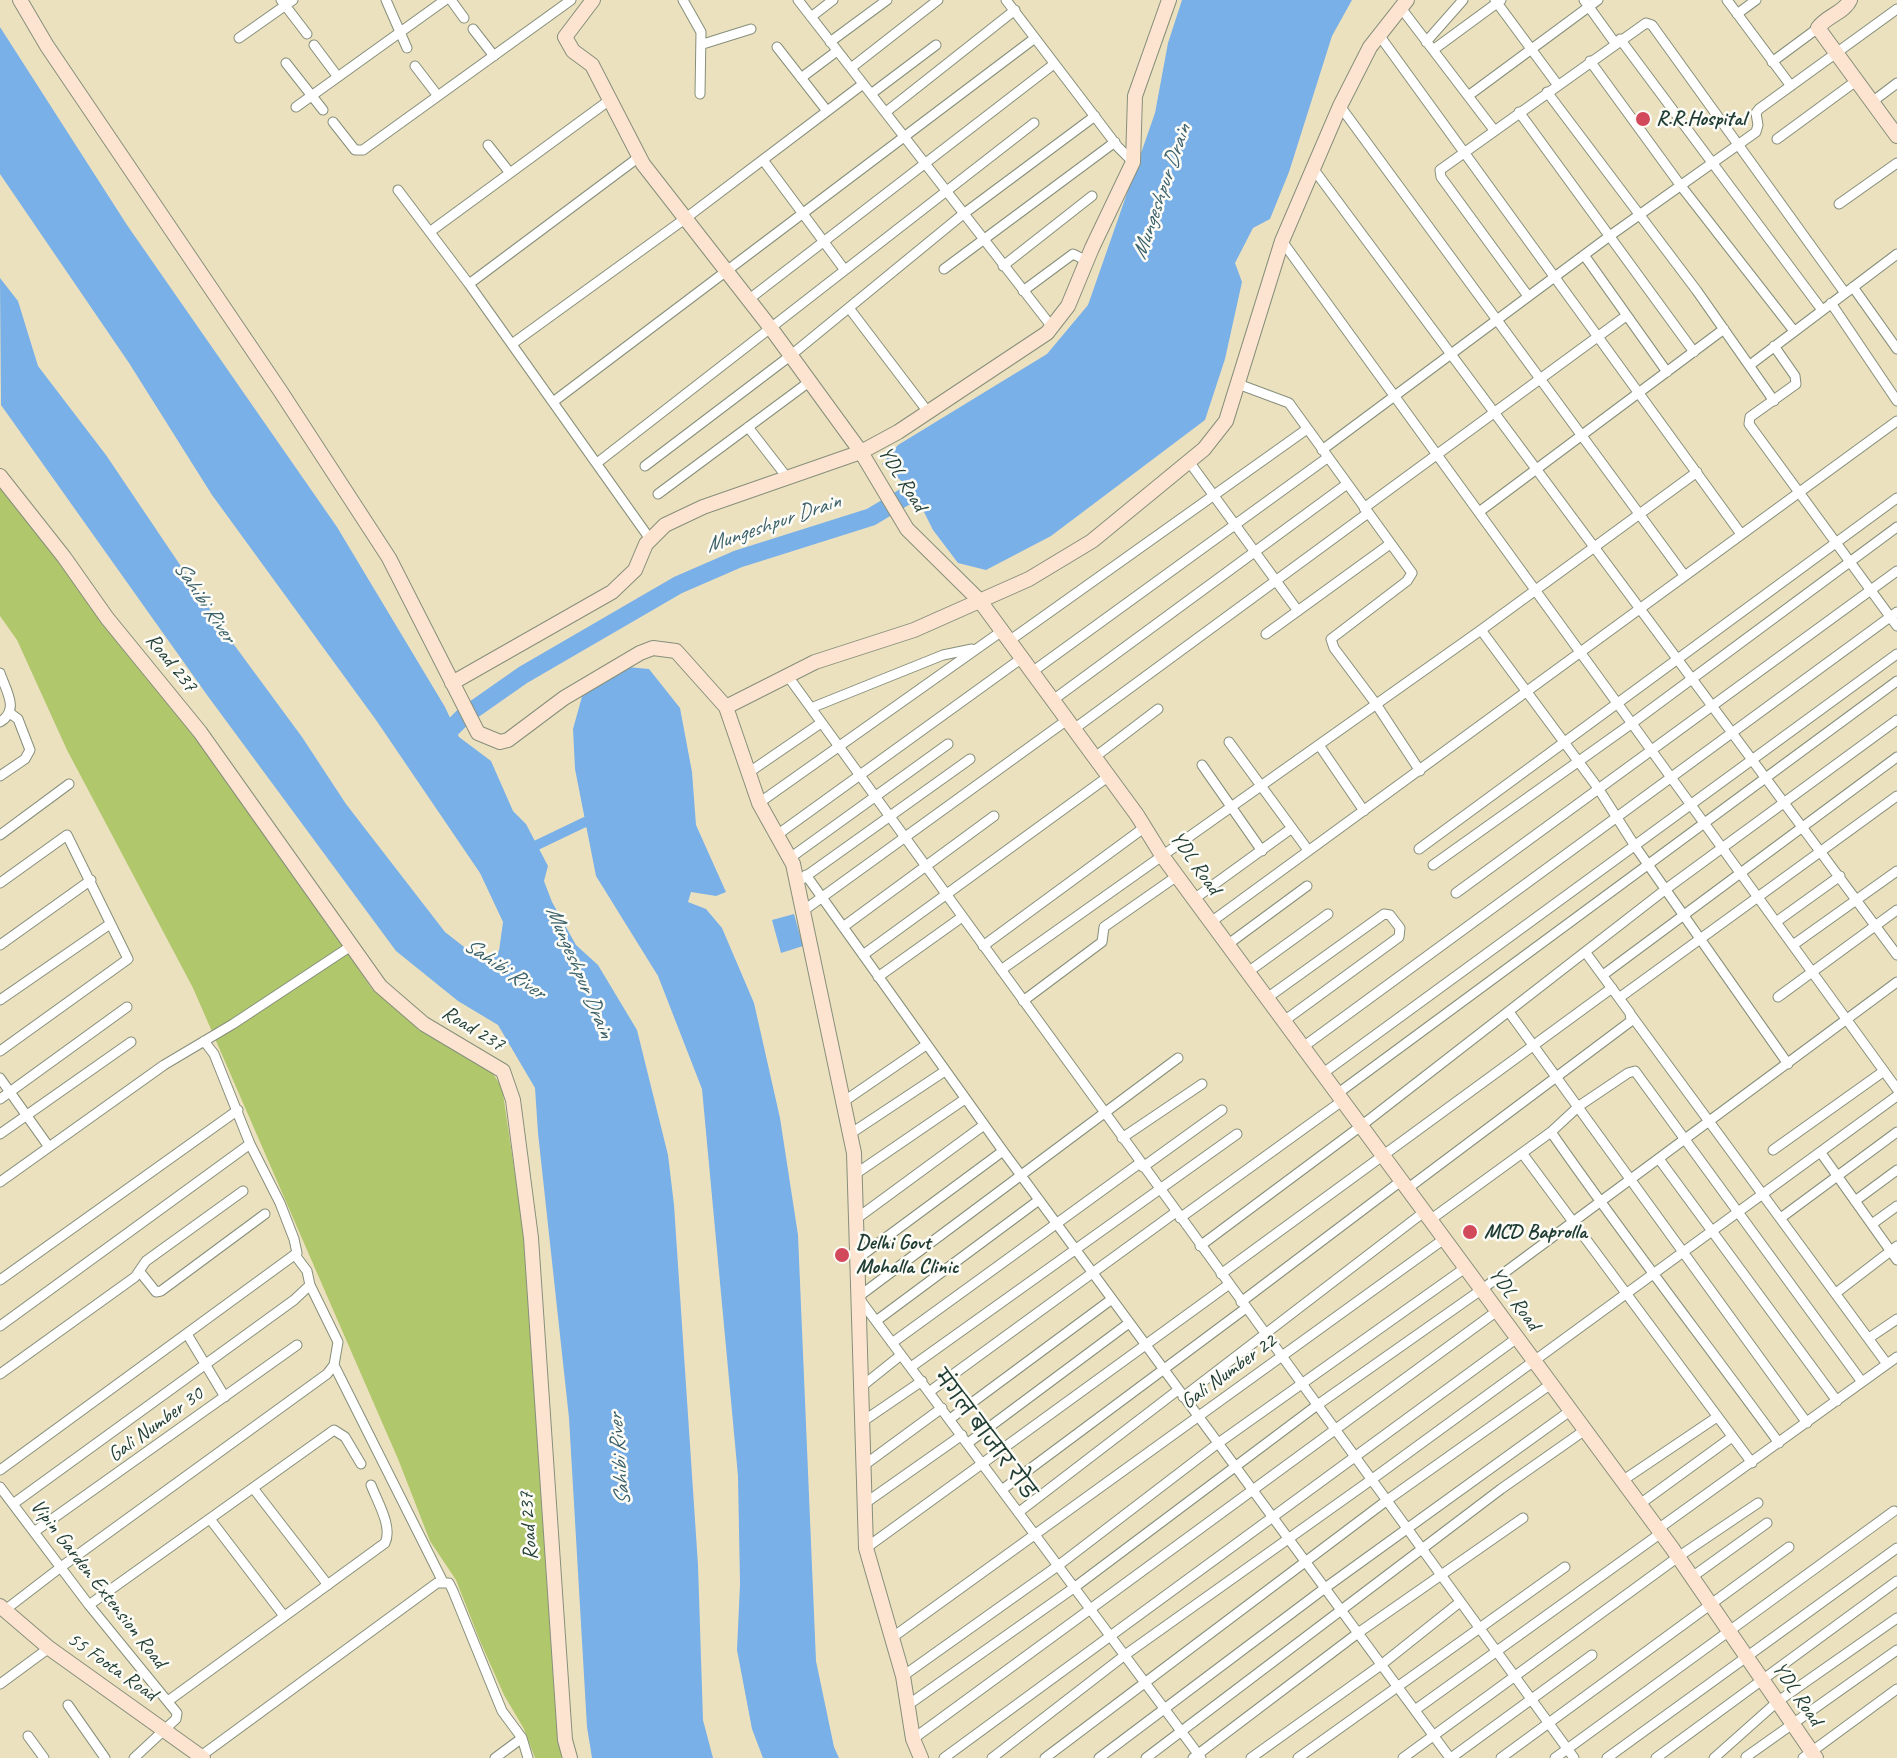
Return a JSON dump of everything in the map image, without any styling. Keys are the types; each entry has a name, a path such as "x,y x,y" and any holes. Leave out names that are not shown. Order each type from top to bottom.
{"street":[{"path":"20,0 47,46 275,382 389,558 478,733 500,742 508,740 572,693 653,648 676,651 726,707 759,803 802,878 822,898 965,1099 1450,1758 1592,1655"},
{"path":"386,0 407,48"},
{"path":"296,107 445,0"},
{"path":"451,0 464,18"},
{"path":"333,122 352,148 359,151 571,0"},
{"name":"YDL Road","path":"593,0 565,37 573,51 592,65 639,157 770,327 861,452 912,535 980,602 1071,724 1210,922 1678,1557 1792,1723 1810,1756"},
{"path":"798,0 886,112 962,216 1052,327"},
{"path":"811,17 833,0"},
{"path":"830,42 887,0"},
{"path":"851,68 938,0"},
{"path":"1006,0 1115,142 1133,162"},
{"path":"452,684 612,592 637,568 650,539 665,525 703,507 786,476 861,452 928,412 1052,327 1068,306 1133,162 1135,96 1169,0"},
{"path":"1430,46 1463,0"},
{"path":"1468,96 1532,49 1586,3 1598,0"},
{"path":"1727,0 1791,86"},
{"path":"1737,14 1756,0"},
{"path":"1772,62 1846,7 1850,0"},
{"path":"683,1 701,32 703,44 700,93"},
{"path":"1430,46 1498,1 1557,84"},
{"path":"238,38 286,2 307,34"},
{"path":"1586,3 1822,310"},
{"path":"726,707 815,662 914,630 1036,575 1084,547 1190,463 1223,427 1282,242 1312,167 1340,106 1379,35 1404,4 1430,46 1494,130"},
{"path":"1032,672 1238,525 1394,395 1450,353 1739,145 1758,129 1756,113 1897,9"},
{"path":"886,112 1015,10"},
{"path":"1528,296 1441,177 1440,170 1642,23 1652,25 1739,145 1849,290 1897,349"},
{"path":"1818,28 1872,102 1895,128"},
{"path":"473,29 494,56"},
{"path":"703,44 751,29"},
{"path":"1379,35 1465,150 1741,534"},
{"path":"554,402 1035,38"},
{"path":"314,45 338,77"},
{"path":"871,94 936,45"},
{"path":"777,47 827,111"},
{"path":"801,78 837,51"},
{"path":"1590,61 1681,186 1794,331"},
{"path":"286,63 323,110"},
{"path":"748,300 1054,64"},
{"path":"415,66 438,96"},
{"path":"1777,139 1856,81"},
{"path":"1872,102 1897,83"},
{"path":"512,344 686,218 863,84"},
{"path":"1547,92 1640,215 1774,400"},
{"path":"431,231 611,99"},
{"path":"1340,106 1684,574"},
{"path":"1519,112 1611,235 1694,352"},
{"path":"645,466 790,356 962,216 1095,116"},
{"path":"597,463 1034,123"},
{"path":"944,269 1115,142"},
{"path":"488,145 510,173"},
{"path":"469,284 639,157"},
{"path":"763,160 844,269"},
{"path":"1839,204 1897,163"},
{"path":"1312,167 1823,852 1897,955"},
{"path":"398,190 431,231 650,539"},
{"path":"1003,266 1092,196"},
{"path":"1282,242 1897,1089"},
{"path":"1023,291 1073,254 1087,261"},
{"path":"1750,365 1897,254"},
{"path":"1584,255 1667,372"},
{"path":"1831,303 1897,401"},
{"path":"849,308 928,412"},
{"path":"803,911 1277,580 1437,454 1626,316"},
{"path":"1479,512 1640,394 1724,329"},
{"path":"1774,346 1797,381 1792,388 1748,421 1870,591 1894,615 1897,626"},
{"path":"658,494 809,382"},
{"path":"1238,384 1284,400 1410,570 1412,577 1331,639 1334,648 1376,704 1420,771"},
{"path":"1210,922 1420,771 1684,574 1897,421"},
{"path":"748,427 786,476"},
{"path":"811,708 943,656 974,649 1005,636 1215,495 1307,429"},
{"path":"1190,463 1238,525 1298,611"},
{"path":"1001,970 1481,630 1697,472"},
{"name":"Road 237","path":"0,476 64,557 107,618 200,732 380,986 424,1024 503,1071 513,1100 531,1238 564,1728 570,1758"},
{"path":"1053,700 1347,484"},
{"path":"1419,849 1897,498"},
{"path":"1433,865 1631,724 1897,527"},
{"path":"1266,634 1390,544"},
{"path":"1456,893 1897,571"},
{"path":"1303,1047 1894,615"},
{"path":"1481,630 1566,743 1618,817 1635,846 1788,1064"},
{"path":"759,803 974,649"},
{"path":"1322,1074 1897,654"},
{"path":"777,835 1022,658"},
{"path":"0,673 11,714 18,719 30,750 25,759 0,776"},
{"path":"787,675 1280,1357 1574,1758"},
{"path":"929,1392 1339,1097 1703,822 1897,681"},
{"path":"1095,757 1158,709"},
{"path":"0,722 11,714"},
{"path":"1200,1246 1361,1126 1666,889 1897,720"},
{"path":"748,773 821,723"},
{"path":"1229,742 1308,850"},
{"path":"790,858 948,744"},
{"path":"1319,745 1364,811"},
{"path":"1603,975 1897,757"},
{"path":"802,878 970,759"},
{"path":"1202,765 1262,850"},
{"path":"863,955 1109,776"},
{"path":"0,835 69,784"},
{"path":"1619,998 1823,852 1897,796"},
{"path":"843,927 994,816"},
{"path":"983,946 1145,827"},
{"path":"1194,899 1292,828"},
{"path":"0,884 67,835 128,959 0,1051"},
{"path":"1793,945 1897,872"},
{"path":"1023,1000 1102,942 1104,927 1177,876"},
{"path":"1776,922 1840,876"},
{"path":"802,878 803,911 850,1134 854,1175 866,1548 893,1637 903,1676 913,1738 921,1758"},
{"path":"0,945 91,880"},
{"path":"1227,945 1307,886"},
{"path":"1778,997 1897,910"},
{"path":"1248,972 1328,914"},
{"path":"1267,998 1384,914 1390,915 1400,928 1399,937 1284,1022"},
{"path":"878,977 962,917"},
{"path":"0,1000 110,924"},
{"path":"0,1182 164,1065 351,946"},
{"path":"1587,952 1887,1364"},
{"path":"908,1705 1075,1587 1316,1406 1481,1290 1897,982"},
{"path":"1221,1274 1612,987"},
{"path":"0,1099 127,1007"},
{"path":"1509,1012 1579,1106 1629,1181 1807,1422"},
{"path":"1003,1489 1404,1185 1627,1025 1631,1021 1631,1015"},
{"path":"0,1470 295,1255 297,1247 280,1203 250,1144 214,1054 204,1041"},
{"path":"0,1134 131,1042"},
{"path":"843,1102 926,1045"},
{"path":"858,1297 1178,1058"},
{"path":"850,1134 945,1071"},
{"path":"1019,1512 1426,1216 1551,1132 1579,1106 1628,1073 1635,1071 1737,1214 1862,1382"},
{"path":"1773,1150 1884,1071"},
{"path":"0,1078 8,1093 49,1147"},
{"path":"1122,1138 1202,1084"},
{"path":"992,1758 1125,1655 1371,1480 1533,1360 1656,1274 1897,1096"},
{"path":"854,1175 965,1099"},
{"path":"0,1280 238,1110"},
{"path":"892,1342 1056,1223 1222,1110"},
{"path":"856,1219 984,1125"},
{"path":"1551,1132 1600,1202 1656,1274 1779,1443"},
{"path":"1782,1217 1897,1132"},
{"path":"910,1367 1237,1134"},
{"path":"0,1326 250,1144"},
{"path":"857,1258 1003,1151"},
{"path":"1522,1153 1752,1463"},
{"path":"1821,1153 1872,1224 1894,1248 1897,1260"},
{"path":"1659,1159 1837,1401"},
{"path":"1855,1201 1897,1170"},
{"path":"0,1374 140,1272 146,1261 243,1191"},
{"path":"876,1321 1039,1200"},
{"path":"1872,1224 1897,1206"},
{"path":"140,1272 156,1292 160,1291 265,1214"},
{"name":"Gali Number 22","path":"893,1637 1444,1239"},
{"path":"1836,1293 1894,1248"},
{"path":"3,1608 327,1374 334,1365 338,1342 310,1285 307,1270 295,1255"},
{"path":"903,1676 1059,1565 1217,1444 1465,1268"},
{"path":"13,1504 205,1366 294,1300 310,1285"},
{"path":"866,1548 1228,1285"},
{"name":"मंगल बाजार रोड","path":"858,1297 1003,1489 1198,1757"},
{"path":"950,1419 1112,1299"},
{"path":"913,1738 1497,1311"},
{"path":"1869,1338 1897,1319"},
{"path":"968,1443 1129,1323"},
{"path":"187,1334 225,1397"},
{"path":"944,1758 1271,1516 1517,1338"},
{"name":"Gali Number 30","path":"34,1532 297,1345"},
{"path":"861,1387 902,1355"},
{"path":"1415,1710 1897,1357"},
{"path":"334,1365 443,1582"},
{"path":"862,1422 921,1382"},
{"path":"1045,1758 1386,1501 1551,1384"},
{"path":"863,1466 942,1408"},
{"path":"1099,1758 1325,1588 1570,1411"},
{"path":"1622,1481 1717,1417"},
{"path":"89,1605 334,1430 345,1437 361,1464"},
{"path":"1146,1758 1501,1489 1585,1430"},
{"path":"864,1504 962,1435"},
{"path":"1640,1504 1732,1437"},
{"path":"134,1758 178,1716 168,1701 385,1543 388,1536 371,1485"},
{"name":"Vipin Garden Extension Road","path":"0,1487 89,1605 168,1701"},
{"path":"253,1488 328,1585"},
{"path":"1402,1758 1678,1557 1758,1503"},
{"path":"1555,1758 1894,1511"},
{"path":"1198,1757 1358,1634 1523,1518"},
{"path":"210,1519 285,1616"},
{"path":"1692,1577 1767,1523"},
{"path":"1501,1758 1789,1547"},
{"path":"1607,1758 1897,1548"},
{"path":"1298,1758 1565,1567"},
{"path":"1656,1758 1763,1682 1897,1581"},
{"path":"202,1757 443,1582 449,1583 453,1591 502,1711 522,1738 528,1758"},
{"path":"1251,1758 1382,1665 1460,1602"},
{"name":"55 Foota Road","path":"3,1608 49,1648 202,1757"},
{"path":"1714,1758 1777,1702 1897,1618"},
{"path":"0,1684 49,1648"},
{"path":"1746,1757 1897,1650"},
{"path":"1810,1756 1897,1689"},
{"path":"68,1705 105,1758"},
{"path":"28,1736 44,1758"},
{"path":"495,1758 522,1738"}],"green space":[{"path":"0,480 201,736 372,989 411,1021 493,1074 502,1087 523,1229 554,1688 562,1758 535,1758 524,1729 504,1695 480,1641 456,1580 430,1541 398,1459 193,988 67,750 17,640 0,616"}],"water":[{"path":"1182,0 1352,0 1332,36 1289,172 1270,219 1253,228 1235,263 1242,282 1225,359 1205,420 1051,536 986,570 958,563 933,530 914,492 882,464 898,445 1047,354 1088,305 1155,113 1168,43"},
{"name":"Sahibi River","path":"0,27 127,225 337,527 445,707 459,737 491,761 513,811 526,824 548,866 544,881 552,902 576,945 598,965 637,1030 668,1155 674,1205 698,1565 703,1720 713,1758 592,1758 587,1727 569,1418 535,1088 498,1025 458,1001 396,951 207,695 1,405 0,278 18,301 38,366 106,455 232,642 302,737 346,804 445,932 482,961 499,951 503,922 480,873 376,720 212,495 129,363 0,174"},
{"path":"627,667 649,669 680,708 692,772 696,825 726,892 716,896 691,892 688,902 706,909 722,928 754,1003 780,1118 798,1235 816,1661 834,1747 839,1758 763,1758 752,1729 737,1650 740,1584 738,1476 702,1089 658,976 596,876 575,769 573,729 583,693"},
{"path":"794,914 803,946 781,953 772,920"}],"waterway":[{"name":"Mungeshpur Drain","path":"438,742 463,717 523,675 678,585 738,559 871,517 933,480"},
{"path":"537,845 585,822 597,825"}],"place":[{"name":"R.R.Hospital","path":"1643,119"},
{"name":"MCD Baprolla","path":"1470,1232"},
{"name":"Delhi Govt Mohalla Clinic","path":"842,1255"}]}
